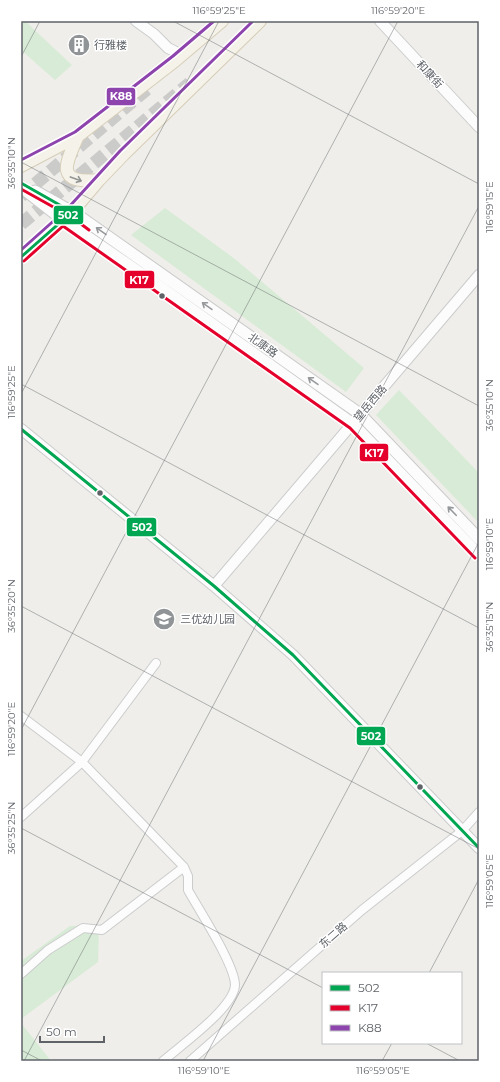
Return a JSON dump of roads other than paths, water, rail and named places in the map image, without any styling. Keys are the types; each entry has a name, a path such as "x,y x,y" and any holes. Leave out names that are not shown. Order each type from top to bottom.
{"main road":[{"path":"21,166 78,136 182,55 222,21"},
{"path":"21,257 72,212 99,180 260,21"},
{"path":"78,136 67,159 66,169 70,176 82,181 99,180"},
{"name":"北康路","path":"21,183 72,212 360,414 479,539"},
{"name":"北康路","path":"21,187 63,220 152,281 353,424 479,555"}],"street":[{"path":"136,21 154,34 168,48 182,55"},
{"name":"和康街","path":"380,21 479,127"},
{"name":"望岳西路","path":"214,586 479,275"},
{"path":"21,429 214,586 293,655 479,848"},
{"path":"21,817 82,762 156,662"},
{"path":"21,716 82,762 184,866 188,876 188,890 232,968 235,986 228,1003 213,1019 162,1061"},
{"name":"东二路","path":"190,1061 362,910 462,831 479,812"},
{"path":"21,974 48,950 83,928 102,930 184,866"}],"tunnel":[{"path":"21,224 190,83"},
{"path":"21,196 147,89"}],"place":[{"name":"行雅楼","path":"79,45"},
{"name":"三优幼儿园","path":"164,619"}]}
